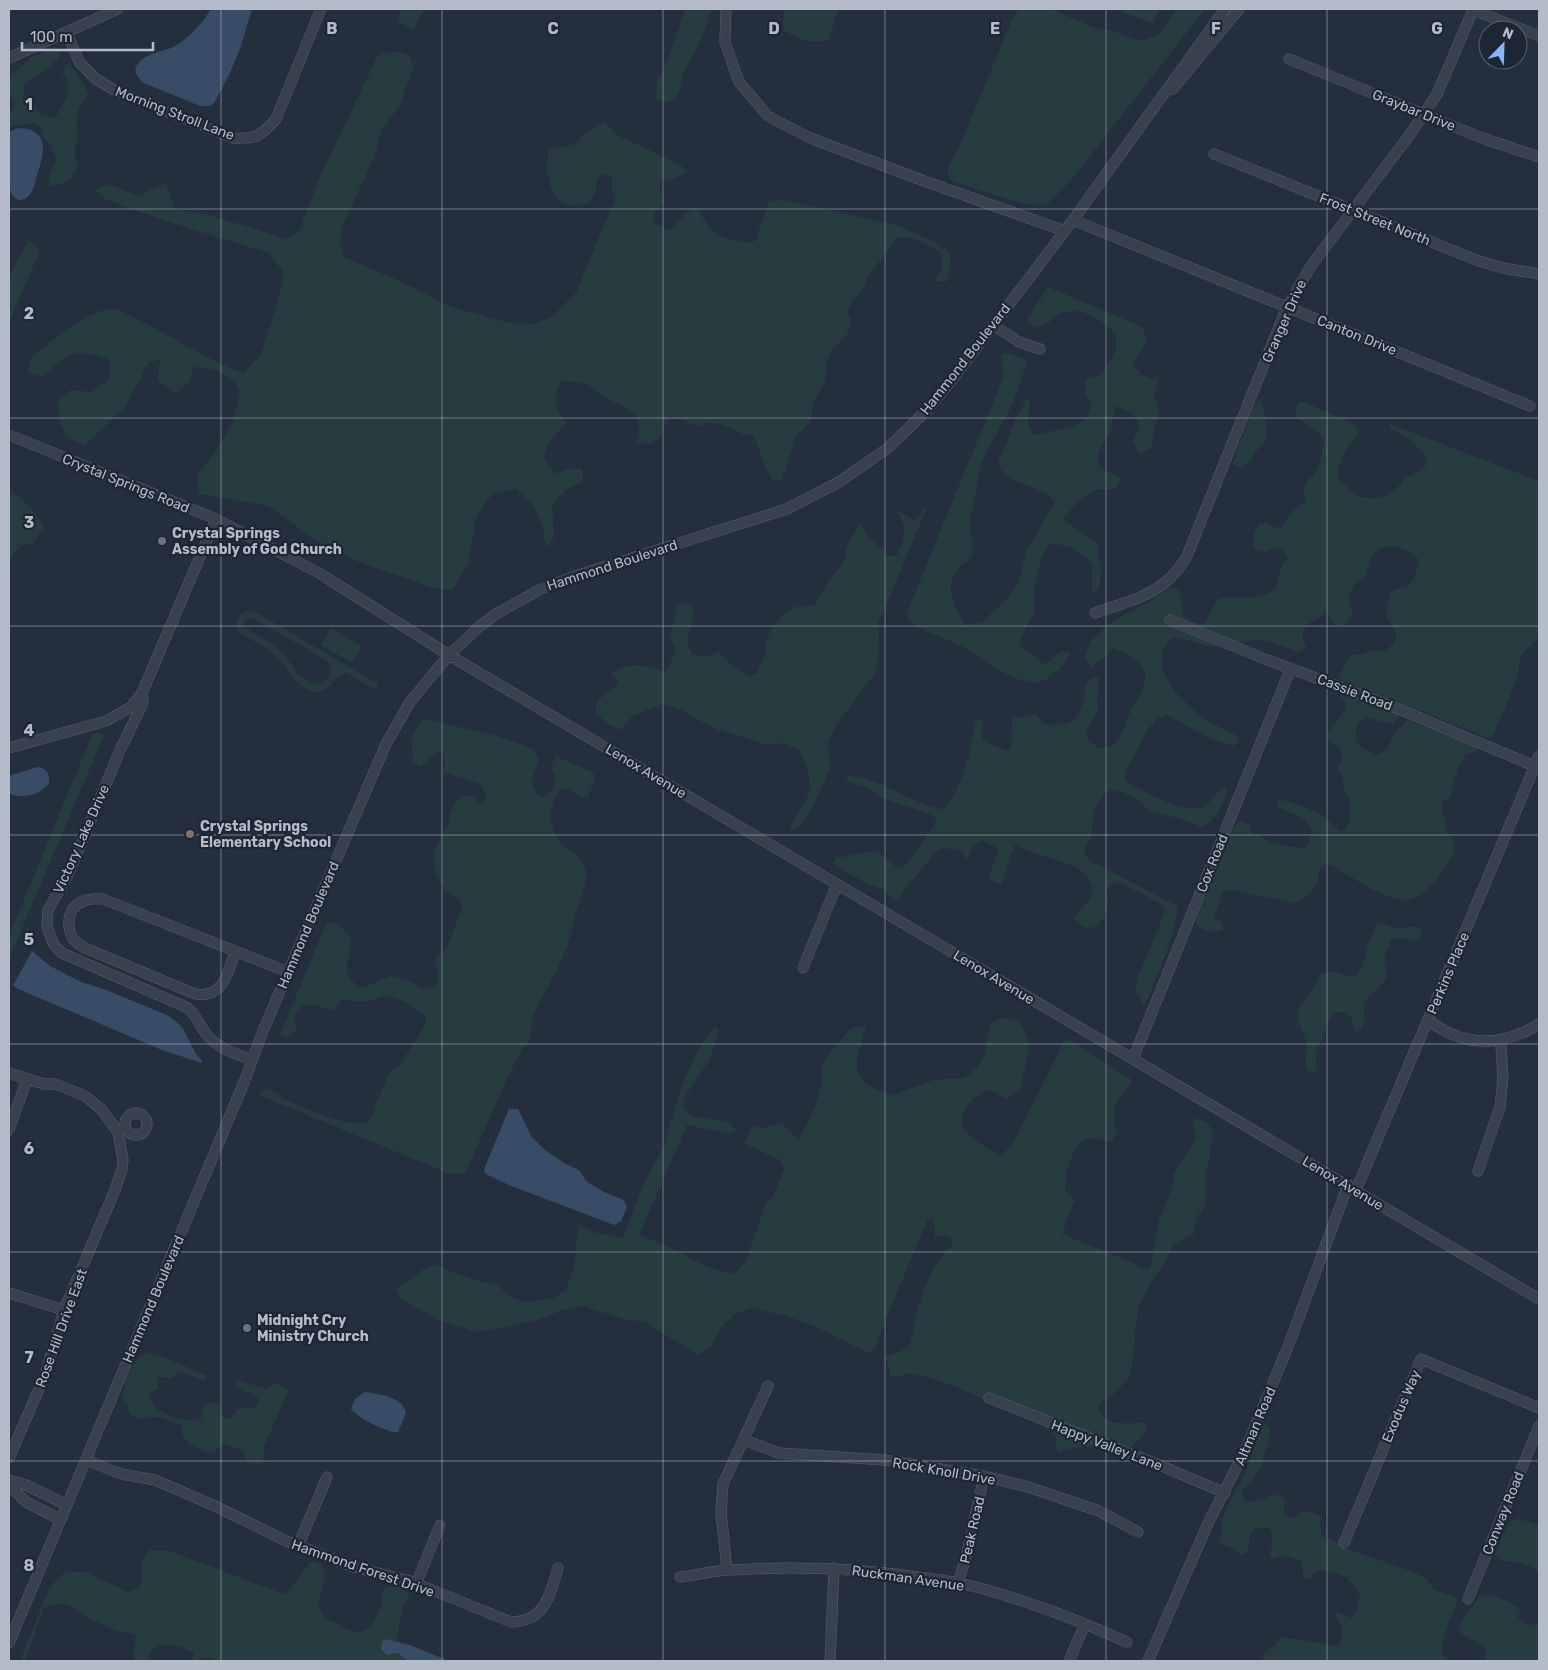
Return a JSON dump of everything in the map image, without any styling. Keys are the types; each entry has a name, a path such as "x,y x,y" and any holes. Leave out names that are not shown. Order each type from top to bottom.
{"street":[{"path":"9,58 118,9"},
{"name":"Morning Stroll Lane","path":"66,32 80,62 96,79 114,90 233,138 251,139 264,132 276,119 321,9"},
{"path":"726,9 724,42 739,82 768,116 810,138 1065,231"},
{"name":"Hammond Boulevard","path":"9,1643 245,1080 288,972 386,744 410,702 449,655 480,626 496,614 539,590 572,577 787,509 839,482 872,461 910,427 955,376 1065,231 1225,9"},
{"name":"Hammond Boulevard","path":"1153,110 1183,79 1239,9"},
{"path":"1472,9 1539,36"},
{"name":"Granger Drive","path":"1095,613 1139,597 1157,588 1170,579 1187,556 1287,307 1310,266 1437,94 1472,9"},
{"name":"Graybar Drive","path":"1289,59 1482,138 1539,158"},
{"name":"Frost Street North","path":"1214,154 1479,262 1539,274"},
{"name":"Canton Drive","path":"1073,220 1530,406"},
{"path":"993,325 1019,342 1040,349"},
{"name":"Crystal Springs Road","path":"9,435 216,519 319,573 449,655"},
{"name":"Victory Lake Drive","path":"216,519 142,693 143,703 121,748 68,875 48,910 47,927 54,945 62,953 188,1008 197,1017 204,1031 213,1042 220,1047 252,1060"},
{"name":"Cassie Road","path":"1170,620 1265,659 1538,763"},
{"name":"Lenox Avenue","path":"449,655 1539,1299"},
{"name":"Cox Road","path":"1133,1059 1291,668"},
{"path":"9,748 106,721 131,707 142,693"},
{"name":"Perkins Place","path":"1352,1188 1428,1020 1538,763"},
{"path":"804,968 837,884"},
{"path":"235,952 225,981 214,992 195,994 86,948 75,941 70,933 69,919 75,906 80,902 91,898 103,899 288,972"},
{"path":"1428,1020 1461,1038 1484,1041 1502,1041 1539,1024"},
{"path":"1478,1171 1500,1107 1503,1078 1502,1041"},
{"path":"9,1073 26,1079 9,1130"},
{"name":"Rose Hill Drive East","path":"9,1458 45,1375 64,1310 115,1190 122,1169 122,1130 102,1110 85,1096 55,1084 44,1084 26,1079"},
{"name":"Altman Road","path":"1148,1661 1209,1521 1244,1453 1286,1353 1332,1233 1352,1188"},
{"path":"9,1294 64,1310"},
{"name":"Exodus Way","path":"1344,1543 1421,1359 1539,1408"},
{"path":"727,1570 721,1512 723,1484 768,1386"},
{"name":"Happy Valley Lane","path":"989,1398 1157,1464 1225,1493"},
{"name":"Conway Road","path":"1468,1599 1539,1426"},
{"name":"Rock Knoll Drive","path":"744,1440 779,1453 884,1460 984,1476 1028,1487 1099,1510 1138,1532"},
{"name":"Hammond Forest Drive","path":"86,1460 121,1474 155,1480 215,1506 298,1546 354,1567 416,1584 511,1622 531,1619 542,1611 558,1568"},
{"name":"Peak Road","path":"958,1583 966,1557 984,1476"},
{"path":"298,1546 327,1477"},
{"path":"9,1480 26,1485 67,1505"},
{"path":"9,1485 26,1502 61,1520"},
{"path":"416,1584 440,1525"},
{"path":"830,1661 834,1568"},
{"name":"Ruckman Avenue","path":"680,1577 727,1570 834,1568 885,1572 958,1583 1023,1601 1058,1613 1127,1642"},
{"path":"1069,1661 1085,1624"}],"green space":[{"path":"400,9 424,9 413,31 398,21"},
{"path":"685,9 712,9 701,40 684,72 679,94 667,103 656,99 657,83 669,56"},
{"path":"784,9 838,9 829,40 805,40 795,37 783,29"},
{"path":"1019,9 1051,9 1093,27 1141,41 1159,34 1177,9 1205,9 1072,179 1046,205 1023,204 952,181 948,176 948,168 960,145 1011,22"},
{"path":"1115,9 1159,9 1154,24"},
{"path":"55,47 62,51 60,55 52,64 25,84 23,97 42,116 55,118 67,95 68,85 62,73 65,66 70,63 85,86 88,95 81,105 78,114 75,157 78,167 66,181 59,185 49,186 48,179 56,160 51,145 43,138 41,127 34,123 9,127 9,112 12,111 15,103 9,93 9,76 32,57"},
{"path":"402,52 409,55 414,66 400,105 382,130 374,158 343,224 340,243 344,257 411,286 447,305 493,319 512,323 536,324 554,315 576,293 616,196 612,190 612,177 603,174 597,179 596,190 589,203 572,206 558,201 548,177 549,150 575,144 587,131 605,123 617,135 679,164 688,172 672,179 661,181 659,189 664,198 664,203 655,212 653,224 670,230 694,206 710,228 717,234 728,239 750,242 755,241 769,202 784,200 900,226 934,242 950,253 951,267 946,282 934,281 940,271 943,255 921,241 903,237 897,238 869,275 862,290 853,300 847,312 852,321 846,337 833,348 827,362 825,382 813,403 811,421 796,436 782,481 773,480 766,469 754,436 743,434 724,425 709,422 698,426 670,416 662,434 651,444 637,443 640,431 636,415 622,405 605,398 589,385 579,382 562,381 556,393 556,403 566,423 548,444 543,458 556,474 566,469 582,469 583,481 565,490 552,506 554,537 546,548 543,529 535,507 516,489 492,494 477,516 468,564 453,590 433,588 354,560 319,542 268,506 199,494 197,475 215,452 233,421 240,391 231,379 221,373 193,367 190,381 175,394 158,380 160,360 149,362 126,406 85,445 66,437 59,419 58,400 71,390 91,392 110,379 110,360 88,354 73,354 60,361 43,376 28,373 31,358 58,336 92,315 103,310 115,309 215,361 243,373 260,356 277,305 284,273 269,253 159,219 105,199 94,190 109,184 139,196 166,183 175,209 209,215 287,239 299,232 318,181 379,53"},
{"path":"29,241 40,250 9,323 9,277"},
{"path":"1048,287 1143,327 1147,342 1133,363 1143,376 1159,379 1154,396 1160,413 1155,425 1151,448 1139,454 1133,441 1140,426 1132,412 1115,406 1110,431 1098,454 1098,467 1121,478 1116,489 1099,489 1083,497 1063,519 1097,544 1101,568 1099,589 1092,592 1092,563 1072,547 1051,543 1041,558 1035,587 1034,613 1021,637 1020,645 1044,665 1062,651 1071,652 1064,664 1054,673 1045,680 1035,682 1014,678 965,648 927,631 906,619 912,600 1004,376 1001,356 1009,353 1028,360 1012,405 981,463 969,528 973,541 972,557 956,571 951,586 953,600 965,625 982,622 1008,598 1017,586 1026,552 1055,501 1037,489 1009,478 998,464 1015,421 1027,398 1030,401 1028,424 1034,435 1071,427 1087,418 1092,403 1084,391 1086,379 1102,375 1116,349 1116,334 1097,319 1083,312 1076,311 1060,314 1047,324 1036,328 1026,321"},
{"path":"1259,401 1263,405 1267,435 1264,444 1256,451 1250,462 1240,467 1232,464 1255,403"},
{"path":"1299,402 1304,402 1350,422 1360,430 1347,447 1338,479 1357,496 1378,498 1388,495 1404,479 1425,467 1426,456 1409,440 1389,428 1390,424 1539,481 1539,638 1521,655 1517,679 1494,734 1489,738 1339,679 1344,666 1352,654 1361,655 1372,650 1387,651 1396,639 1396,632 1386,616 1390,594 1396,589 1406,588 1414,579 1419,560 1404,549 1392,546 1386,547 1373,555 1369,563 1367,576 1355,583 1348,596 1352,614 1349,621 1340,627 1331,621 1327,612 1305,626 1302,637 1307,646 1299,653 1277,644 1257,640 1208,646 1172,637 1162,651 1162,670 1175,692 1192,709 1213,724 1237,736 1240,742 1233,746 1211,739 1167,715 1156,719 1147,731 1125,773 1126,781 1133,785 1163,800 1185,807 1205,806 1222,788 1227,789 1219,811 1212,820 1202,827 1181,819 1149,811 1139,800 1121,791 1110,789 1094,812 1092,835 1085,845 1085,855 1094,863 1178,906 1169,944 1145,1005 1141,1003 1141,997 1135,992 1137,980 1165,911 1163,905 1122,884 1112,883 1107,889 1107,907 1104,919 1096,926 1087,928 1078,923 1074,917 1089,900 1093,889 1089,879 1077,867 1015,845 1001,885 989,879 998,848 982,840 973,845 967,860 962,851 944,848 934,853 898,900 888,895 886,890 865,883 834,864 836,858 864,852 875,852 901,868 923,843 937,820 931,814 882,798 866,787 849,782 846,779 849,775 875,782 930,806 944,809 963,773 976,719 983,720 984,727 981,735 985,742 1009,751 1013,740 1011,730 1013,718 1036,714 1044,724 1069,723 1078,716 1085,696 1085,686 1092,677 1100,679 1097,696 1098,712 1087,730 1088,740 1098,748 1110,746 1121,735 1128,716 1143,687 1145,675 1144,670 1137,661 1114,648 1091,668 1085,657 1091,640 1114,620 1151,601 1169,588 1179,589 1186,617 1190,621 1204,624 1217,600 1223,598 1258,597 1275,589 1282,564 1288,558 1282,549 1276,547 1265,552 1256,550 1252,544 1255,532 1260,523 1281,528 1290,513 1305,503 1305,486 1317,468 1324,444 1323,437 1320,434 1295,415"},
{"path":"9,491 12,491 31,508 45,528 33,543 20,546 11,558 9,565"},
{"path":"928,505 878,624 880,650 875,673 837,724 827,744 830,759 829,771 803,823 792,832 790,826 805,802 810,786 808,772 799,750 784,743 767,745 713,728 681,710 662,704 633,716 620,730 605,722 595,712 597,701 619,683 611,673 638,665 664,672 676,650 670,636 677,605 688,604 694,610 687,641 692,654 708,657 718,651 726,660 749,676 757,673 765,655 767,637 778,620 795,607 815,605 828,581 842,565 848,544 860,523 868,536 888,556 896,556 903,543 905,527 897,510 914,520"},
{"path":"253,611 261,615 378,684 375,690 347,673 342,674 321,692 315,692 302,687 272,652 240,633 237,620 244,613","holes":["249,618 257,620 326,660 331,672 328,679 316,685 299,675 276,647 244,627 244,621"]},
{"path":"331,628 362,646 352,663 321,645"},
{"path":"1339,695 1370,702 1399,715 1393,724 1367,718 1357,724 1355,741 1365,750 1378,755 1388,748 1394,734 1407,720 1477,747 1476,753 1467,753 1458,768 1451,797 1441,802 1448,836 1454,842 1454,853 1437,879 1421,895 1407,901 1392,898 1371,889 1331,865 1323,865 1318,872 1319,882 1308,895 1295,903 1223,890 1214,918 1222,923 1224,929 1214,932 1196,926 1196,920 1229,838 1234,827 1240,821 1250,825 1250,831 1272,843 1306,849 1313,831 1305,819 1279,808 1275,803 1278,800 1283,800 1308,808 1323,816 1341,832 1347,828 1350,812 1349,800 1344,788 1343,777 1338,768 1343,759 1339,747 1328,739 1328,732 1346,709 1345,701"},
{"path":"424,719 494,735 533,749 539,759 531,782 536,793 544,797 553,790 555,777 551,768 555,756 592,772 596,778 588,797 580,797 568,789 559,789 555,797 551,820 555,834 566,848 578,857 585,866 585,885 567,947 534,1014 531,1024 531,1037 522,1049 509,1074 465,1174 450,1174 261,1096 259,1092 270,1090 288,1101 336,1120 367,1123 372,1116 389,1074 399,1066 425,1026 426,1017 405,1002 387,996 363,1002 343,999 332,1011 316,1005 303,1005 295,1013 296,1031 286,1037 280,1034 327,922 338,925 351,939 347,972 349,978 362,988 390,976 410,981 424,989 435,987 439,979 435,958 446,949 462,909 461,902 444,889 436,876 433,852 448,827 449,816 454,805 462,795 475,797 478,803 485,802 484,790 479,783 442,772 445,764 444,751 438,751 421,767 413,762 412,739 416,729"},
{"path":"100,732 104,735 9,959 9,936 92,735"},
{"path":"1382,923 1398,929 1415,926 1422,933 1419,939 1391,940 1384,957 1388,976 1366,1000 1364,1004 1365,1021 1363,1025 1355,1032 1352,1019 1347,1012 1337,1012 1333,1015 1327,1024 1316,1052 1316,1073 1311,1073 1305,1067 1307,1043 1297,1019 1299,1006 1309,995 1321,973 1336,972 1348,976 1357,975 1363,965 1368,944 1377,924"},
{"path":"1001,1018 1019,1020 1028,1037 1029,1049 1021,1088 1006,1099 988,1089 969,1103 964,1112 961,1125 971,1137 999,1156 1011,1147 1066,1038 1132,1080 1116,1103 1114,1116 1116,1131 1111,1142 1087,1139 1079,1143 1075,1149 1068,1171 1065,1191 1075,1200 1062,1234 1142,1268 1150,1269 1158,1224 1172,1188 1174,1174 1196,1139 1192,1118 1206,1122 1213,1130 1206,1172 1206,1204 1197,1217 1193,1235 1173,1244 1165,1262 1153,1279 1138,1307 1131,1375 1117,1391 1098,1405 1101,1413 1110,1421 1116,1423 1145,1423 1147,1430 1133,1446 1082,1447 1058,1453 1056,1437 1043,1426 954,1386 931,1378 908,1373 890,1377 889,1366 885,1358 904,1350 910,1345 919,1304 929,1278 943,1255 953,1245 950,1237 935,1236 934,1217 927,1221 875,1348 868,1353 814,1326 786,1316 752,1308 735,1314 721,1328 711,1347 698,1355 645,1322 624,1319 583,1306 563,1310 534,1321 478,1332 440,1321 403,1300 395,1290 421,1271 436,1265 451,1272 498,1285 509,1296 524,1302 553,1298 566,1290 575,1263 576,1239 579,1225 597,1233 623,1238 644,1183 664,1145 680,1091 692,1062 704,1040 715,1026 719,1031 709,1061 685,1096 683,1108 692,1116 732,1123 735,1131 729,1134 687,1125 639,1235 665,1245 709,1267 735,1273 745,1263 766,1202 773,1197 784,1169 780,1160 744,1143 752,1126 762,1128 781,1123 798,1139 816,1105 820,1090 821,1069 836,1046 853,1027 866,1027 857,1059 857,1073 867,1084 876,1090 894,1095 933,1080 964,1078 978,1067 985,1053 989,1025"},
{"path":"144,1352 163,1357 206,1375 207,1377 204,1380 180,1372 171,1378 159,1377 157,1380 159,1388 148,1394 156,1408 165,1414 178,1418 191,1421 201,1419 203,1405 211,1402 218,1405 225,1419 233,1417 237,1410 244,1408 252,1409 259,1403 257,1397 235,1385 236,1380 267,1389 273,1384 278,1383 288,1391 264,1447 265,1459 261,1464 247,1463 243,1450 224,1444 213,1452 206,1452 188,1444 183,1436 180,1425 158,1418 140,1419 128,1413 129,1405 122,1398 125,1385 132,1367"},
{"path":"1263,1423 1270,1428 1268,1444 1257,1474 1242,1493 1245,1501 1253,1502 1273,1494 1285,1498 1284,1514 1294,1519 1302,1511 1311,1512 1322,1517 1320,1526 1322,1536 1337,1542 1347,1549 1414,1572 1427,1579 1433,1589 1455,1597 1458,1600 1445,1633 1442,1654 1450,1661 1262,1661 1264,1654 1283,1637 1338,1646 1342,1634 1341,1626 1335,1614 1337,1612 1351,1618 1357,1611 1360,1593 1347,1578 1332,1571 1317,1570 1310,1579 1303,1579 1300,1560 1283,1555 1273,1559 1269,1556 1272,1535 1269,1528 1253,1531 1247,1553 1241,1555 1220,1543 1222,1521 1226,1509 1246,1471"},
{"path":"1519,1519 1539,1525 1539,1574 1532,1567 1516,1562 1501,1561 1495,1555 1505,1530 1511,1521"},
{"path":"149,1550 170,1551 284,1594 310,1562 315,1561 322,1564 324,1572 319,1604 322,1613 331,1621 357,1632 368,1628 375,1619 380,1608 383,1591 387,1587 401,1586 408,1589 409,1597 403,1605 396,1642 391,1640 381,1649 387,1655 398,1653 408,1661 216,1661 212,1658 200,1657 197,1661 192,1661 194,1654 188,1650 167,1645 154,1649 148,1661 136,1661 133,1655 136,1641 135,1634 109,1627 90,1619 78,1610 65,1604 44,1608 25,1660 22,1660 48,1591 58,1577 67,1572 86,1572 128,1592 138,1589 142,1580 141,1564"},
{"path":"1480,1595 1501,1599 1521,1609 1518,1617 1525,1625 1539,1624 1539,1661 1486,1661 1485,1648 1462,1634 1459,1625"}],"water":[{"path":"211,9 252,9 240,49 214,103 210,106 200,106 142,82 136,72 136,67 140,62 147,56 174,47 180,43 198,26"},
{"path":"18,128 29,129 36,133 40,138 43,151 30,195 22,200 14,197 9,187 9,132"},
{"path":"37,767 45,770 49,777 49,783 41,791 25,796 9,793 9,776"},
{"path":"32,951 50,966 81,982 101,988 167,1015 184,1030 202,1063 162,1050 16,988 13,985"},
{"path":"509,1109 518,1109 531,1136 545,1150 580,1171 586,1181 604,1192 624,1200 627,1207 621,1221 614,1225 509,1185 486,1174 484,1171 485,1167"},
{"path":"365,1392 390,1397 400,1403 406,1413 398,1432 373,1424 351,1409 355,1399"},
{"path":"385,1639 410,1645 449,1661 408,1661 398,1653 387,1655 381,1649 382,1642"}],"place":[{"name":"Crystal Springs Assembly of God Church","path":"162,541"},
{"name":"Crystal Springs Elementary School","path":"190,834"},
{"name":"Midnight Cry Ministry Church","path":"247,1328"}]}
